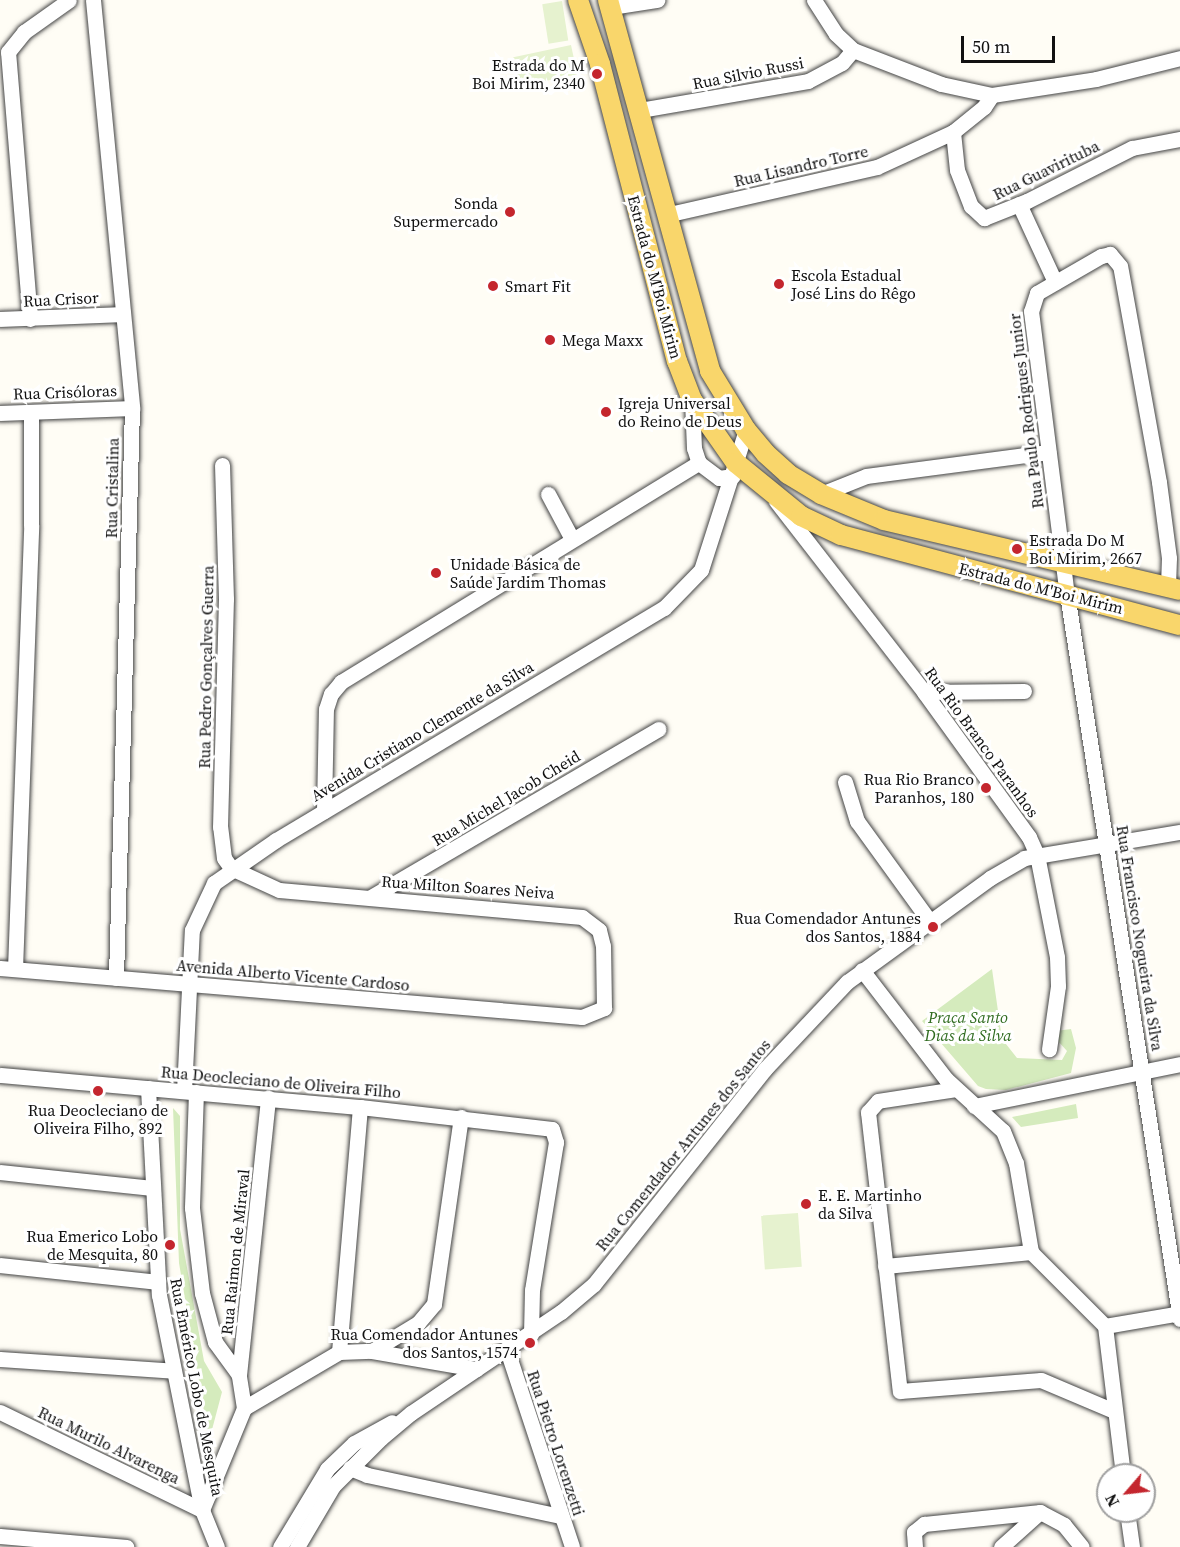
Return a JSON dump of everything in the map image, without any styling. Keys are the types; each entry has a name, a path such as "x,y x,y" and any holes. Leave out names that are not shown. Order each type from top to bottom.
{"main road":[{"name":"Estrada do M'Boi Mirim","path":"578,0 600,64 662,314 692,400 734,470 817,525 870,544 1180,625"},
{"name":"Estrada do M'Boi Mirim","path":"609,4 669,214 710,371 746,430 788,474 821,494 884,520 1174,588"}],"street":[{"path":"30,319 8,52 24,32 69,0"},
{"name":"Rua Cristalina","path":"93,0 132,408 116,978"},
{"path":"609,4 657,0"},
{"path":"814,0 836,34 853,50 941,84 992,95 1096,79 1180,58"},
{"name":"Rua Silvio Russi","path":"640,110 808,81 842,63 853,50"},
{"name":"Rua Lisandro Torre","path":"669,214 838,179 877,167 953,132 984,107 992,95"},
{"name":"Rua Guavirituba","path":"953,132 957,170 977,215 993,216 1132,148 1180,139"},
{"path":"1019,204 1054,282"},
{"name":"Rua Paulo Rodrigues Junior","path":"1064,564 1031,311 1037,293 1101,256 1110,254 1120,266 1159,482 1174,588"},
{"name":"Rua Crisor","path":"0,320 123,314"},
{"path":"692,400 694,448 699,463 719,478 734,470"},
{"name":"Rua Crisóloras","path":"0,413 132,408"},
{"path":"7,968 31,525 31,412"},
{"name":"Avenida Cristiano Clemente da Silva","path":"238,1375 215,1342 202,1293 192,1208 186,985 192,930 200,908 214,884 231,868 664,608 701,570 746,430"},
{"path":"821,494 866,476 1048,452"},
{"path":"324,811 326,709 331,694 341,682 699,463"},
{"name":"Rua Pedro Gonçalves Guerra","path":"222,465 226,599 220,827 224,858 231,868"},
{"path":"548,494 572,539"},
{"name":"Rua Rio Branco Paranhos","path":"773,496 924,692 1029,837 1037,855 1057,957 1058,986 1049,1049"},
{"name":"Rua Francisco Nogueira da Silva","path":"1064,564 1180,1315"},
{"path":"924,692 1024,692"},
{"name":"Rua Michel Jacob Cheid","path":"371,897 658,729"},
{"path":"845,783 857,821 930,922"},
{"name":"Rua Comendador Antunes dos Santos","path":"280,1547 327,1469 354,1443 411,1413 507,1350 594,1284 684,1155 835,994 862,970 1010,864 1037,855 1180,832"},
{"name":"Rua Milton Soares Neiva","path":"231,868 279,890 562,912 591,921 603,946 606,987 604,1008 582,1017"},
{"name":"Avenida Alberto Vicente Cardoso","path":"7,968 582,1017"},
{"path":"862,970 956,1089 1003,1131 1014,1153 1031,1252 1105,1326 1121,1463"},
{"path":"974,1106 1180,1064"},
{"name":"Rua Deocleciano de Oliveira Filho","path":"0,1074 543,1125 556,1134 532,1290 531,1334"},
{"name":"Rua Emérico Lobo de Mesquita","path":"148,1088 158,1282 202,1510 217,1547"},
{"path":"956,1089 878,1101 868,1112 900,1391 1041,1380 1114,1411"},
{"name":"Rua Raimon de Miraval","path":"244,1408 238,1375 268,1098"},
{"path":"339,1352 360,1107"},
{"path":"372,1351 418,1323 434,1304 461,1117"},
{"path":"0,1172 152,1188"},
{"path":"885,1266 1031,1252"},
{"path":"0,1265 158,1282"},
{"path":"1105,1326 1180,1315"},
{"name":"Rua Pietro Lorenzetti","path":"507,1350 572,1547"},
{"path":"202,1510 244,1408 339,1352 372,1351 476,1369"},
{"path":"0,1359 174,1371"},
{"name":"Rua Murilo Alvarenga","path":"0,1412 202,1510"},
{"name":"Rua Comendador Antunes dos Santos","path":"297,1547 333,1486 411,1413"},
{"path":"350,1468 367,1475 561,1516"},
{"path":"1001,1547 1040,1512"},
{"path":"915,1547 914,1532 924,1524 1040,1512 1064,1525 1082,1547"},
{"path":"1129,1523 1132,1547"},
{"path":"0,1536 127,1547"}],"green space":[{"path":"562,1 568,41 549,44 542,4"},
{"path":"571,45 577,74 520,87 513,57"},
{"name":"Praça Santo Dias da Silva","path":"992,969 1002,1039 1017,1058 1062,1060 1067,1051 1057,1040 1056,1031 1071,1029 1076,1048 1071,1073 1006,1090 986,1089 978,1086 922,1021"},
{"path":"1076,1104 1078,1118 1021,1127 1012,1117"},
{"path":"173,1108 180,1116 180,1229 204,1361 222,1392 209,1441 179,1263"},
{"path":"798,1213 802,1267 765,1269 761,1216"}],"place":[{"name":"Estrada do M Boi Mirim, 2340","path":"597,74"},
{"name":"Sonda Supermercado","path":"510,212"},
{"name":"Escola Estadual José Lins do Rêgo","path":"779,284"},
{"name":"Smart Fit","path":"493,286"},
{"name":"Mega Maxx","path":"550,340"},
{"name":"Igreja Universal do Reino de Deus","path":"606,412"},
{"name":"Estrada Do M Boi Mirim, 2667","path":"1017,549"},
{"name":"Unidade Básica de Saúde Jardim Thomas","path":"436,573"},
{"name":"Rua Rio Branco Paranhos, 180","path":"986,788"},
{"name":"Rua Comendador Antunes dos Santos, 1884","path":"933,927"},
{"name":"Rua Deocleciano de Oliveira Filho, 892","path":"98,1091"},
{"name":"E. E. Martinho da Silva","path":"806,1204"},
{"name":"Rua Emerico Lobo de Mesquita, 80","path":"170,1245"},
{"name":"Rua Comendador Antunes dos Santos, 1574","path":"530,1343"}]}
